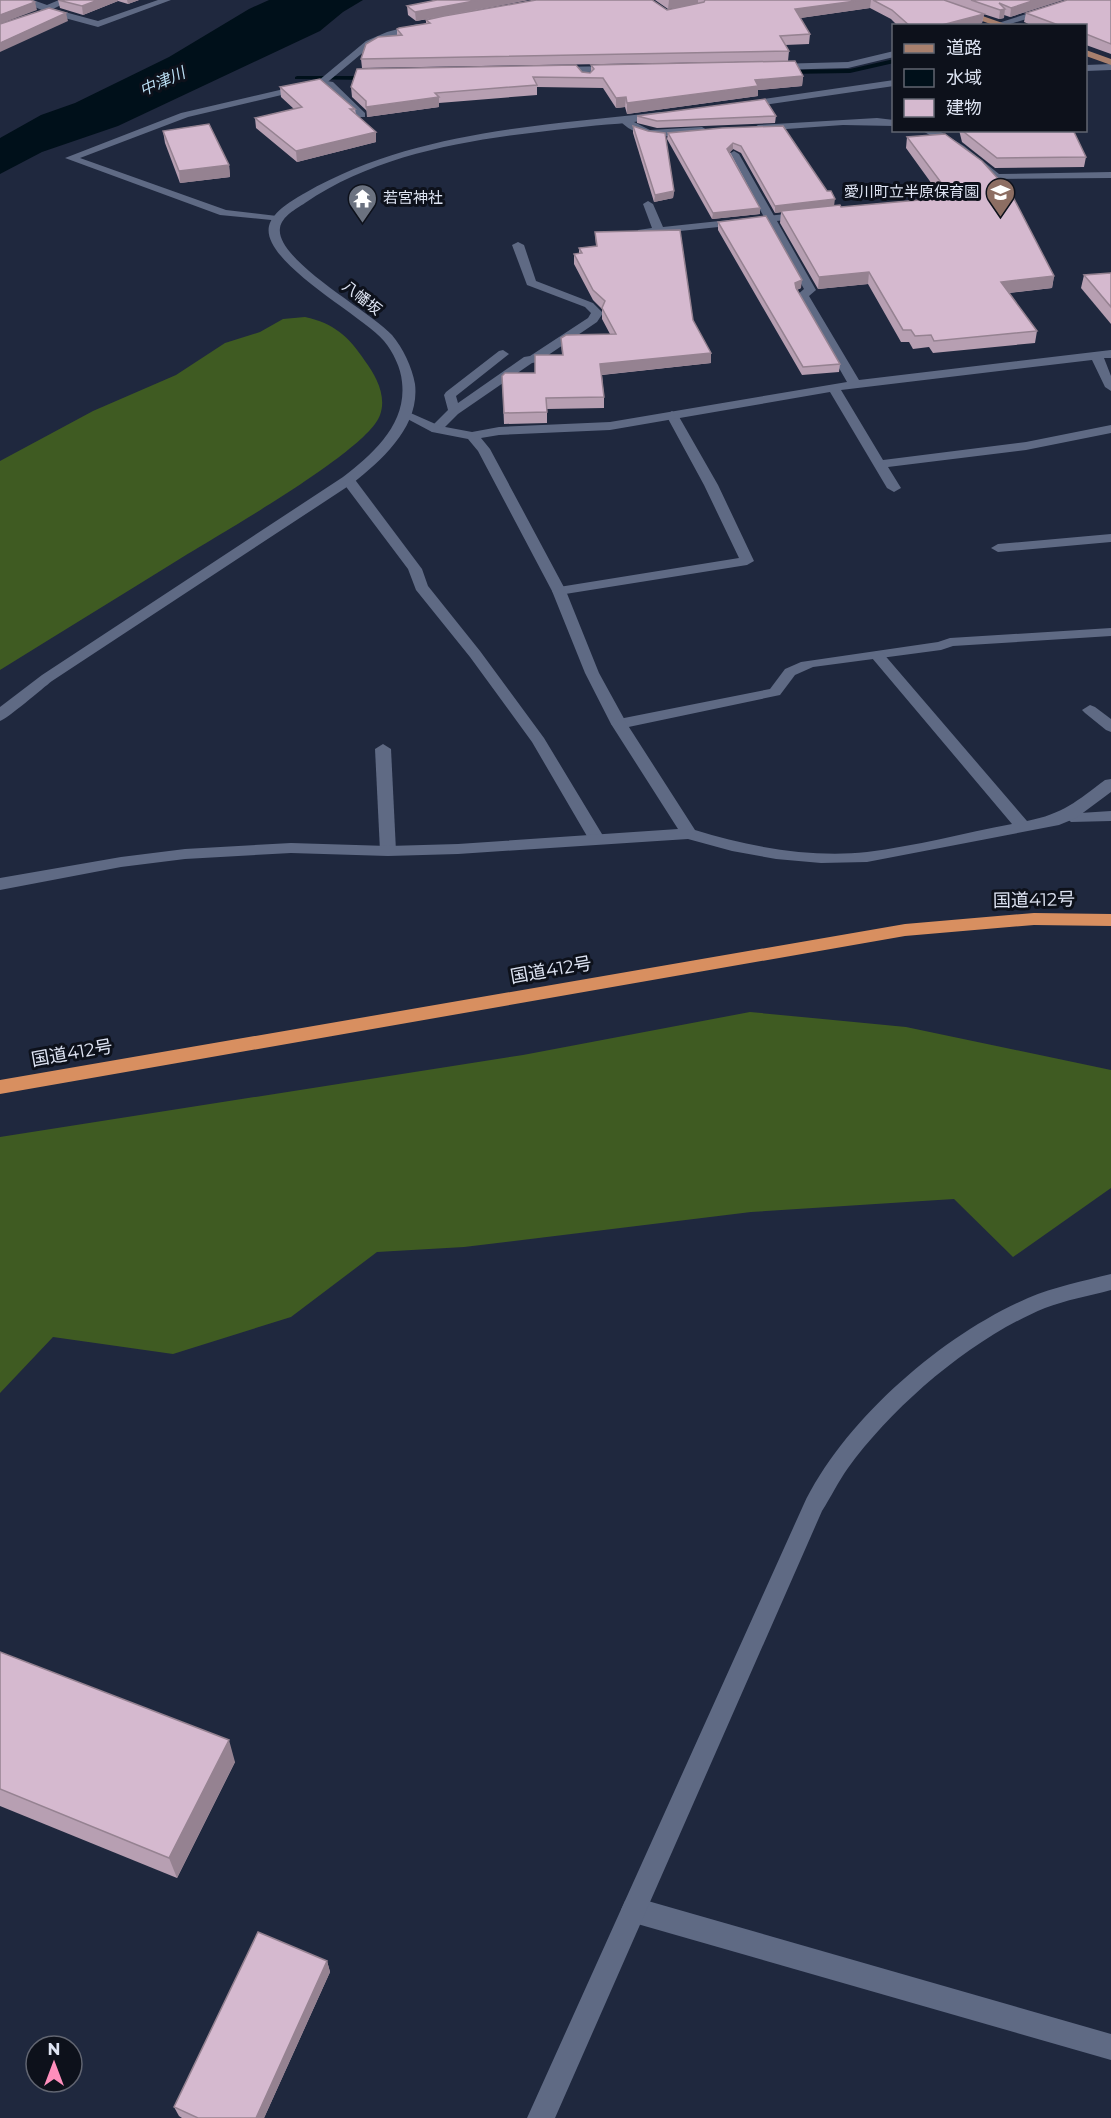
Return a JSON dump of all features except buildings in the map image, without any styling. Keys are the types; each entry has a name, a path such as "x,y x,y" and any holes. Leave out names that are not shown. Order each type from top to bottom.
{"highway":[{"name":"国道412号","path":"0,1087 905,930 1034,919 1110,923"}],"main road":[{"path":"928,0 997,24"},
{"path":"1087,53 1111,65"}],"street":[{"path":"24,0 98,24 167,0"},
{"path":"0,29 67,0"},
{"path":"1003,24 1083,0"},
{"path":"321,83 369,43 390,34 432,23"},
{"path":"763,67 848,65 892,54"},
{"path":"1087,68 1111,65"},
{"path":"545,71 625,69"},
{"path":"580,70 587,79"},
{"path":"333,74 344,73"},
{"path":"361,115 330,84 321,83 185,115 70,158 224,213 277,219 317,189 366,168 426,148 496,136 668,114"},
{"path":"735,106 892,83"},
{"path":"624,120 637,130 651,133 714,130"},
{"path":"747,128 847,122 892,123"},
{"path":"932,132 960,148 997,177 1111,175"},
{"path":"734,154 810,290 803,295 855,384"},
{"path":"648,204 659,231"},
{"path":"624,233 816,214"},
{"name":"八幡坂","path":"277,219 274,234 282,252 388,337 403,362 409,379 406,415"},
{"path":"436,429 454,411 528,360 588,325 597,313 589,305 531,283 518,245"},
{"path":"454,411 450,395 503,354"},
{"path":"0,716 13,703 47,678 348,480 381,454 397,433 406,415 436,429 472,436 499,431 610,426 855,384 1111,354"},
{"path":"1097,355 1099,366 1111,387"},
{"path":"834,389 894,488"},
{"path":"560,591 747,561 711,485 672,415"},
{"path":"881,464 1026,446 1111,429"},
{"path":"472,436 484,449 560,591 572,627 592,673 619,724 688,834"},
{"path":"348,480 415,569 421,587 475,654 539,741 597,839"},
{"path":"998,548 1111,538"},
{"path":"619,724 775,692 784,675 799,666 941,646 950,642 1111,632"},
{"path":"878,655 1023,826"},
{"path":"1090,710 1111,727"},
{"path":"383,749 388,851"},
{"path":"0,884 121,862 185,854 291,848 388,851 458,849 688,834 769,854 839,858 867,856 1053,821 1070,814 1111,784"},
{"path":"1070,814 1077,818 1111,816"},
{"path":"541,2118 814,1506 840,1461 875,1419 915,1383 968,1342 1030,1306 1111,1282"},
{"path":"634,1910 1111,2047"}],"green space":[{"path":"305,317 324,323 340,332 359,352 373,373 379,386 382,408 369,431 349,449 289,492 0,670 0,461 93,411 176,375 225,343 260,332 283,319"},
{"path":"750,1012 906,1027 1111,1070 1111,1188 1013,1257 954,1199 751,1212 464,1247 377,1252 291,1317 173,1354 53,1337 0,1393 0,1137 523,1055"}],"water":[{"name":"中津川","path":"269,0 363,0 343,12 320,31 118,126 42,152 0,174 0,138 41,115 75,103 169,57 249,9"}],"waterway":[{"path":"1024,24 1043,18"},
{"path":"787,72 850,71 892,61"},
{"path":"297,78 370,78"}],"place":[{"name":"愛川町立半原保育園","path":"1000,218"},
{"name":"若宮神社","path":"362,224"}]}
